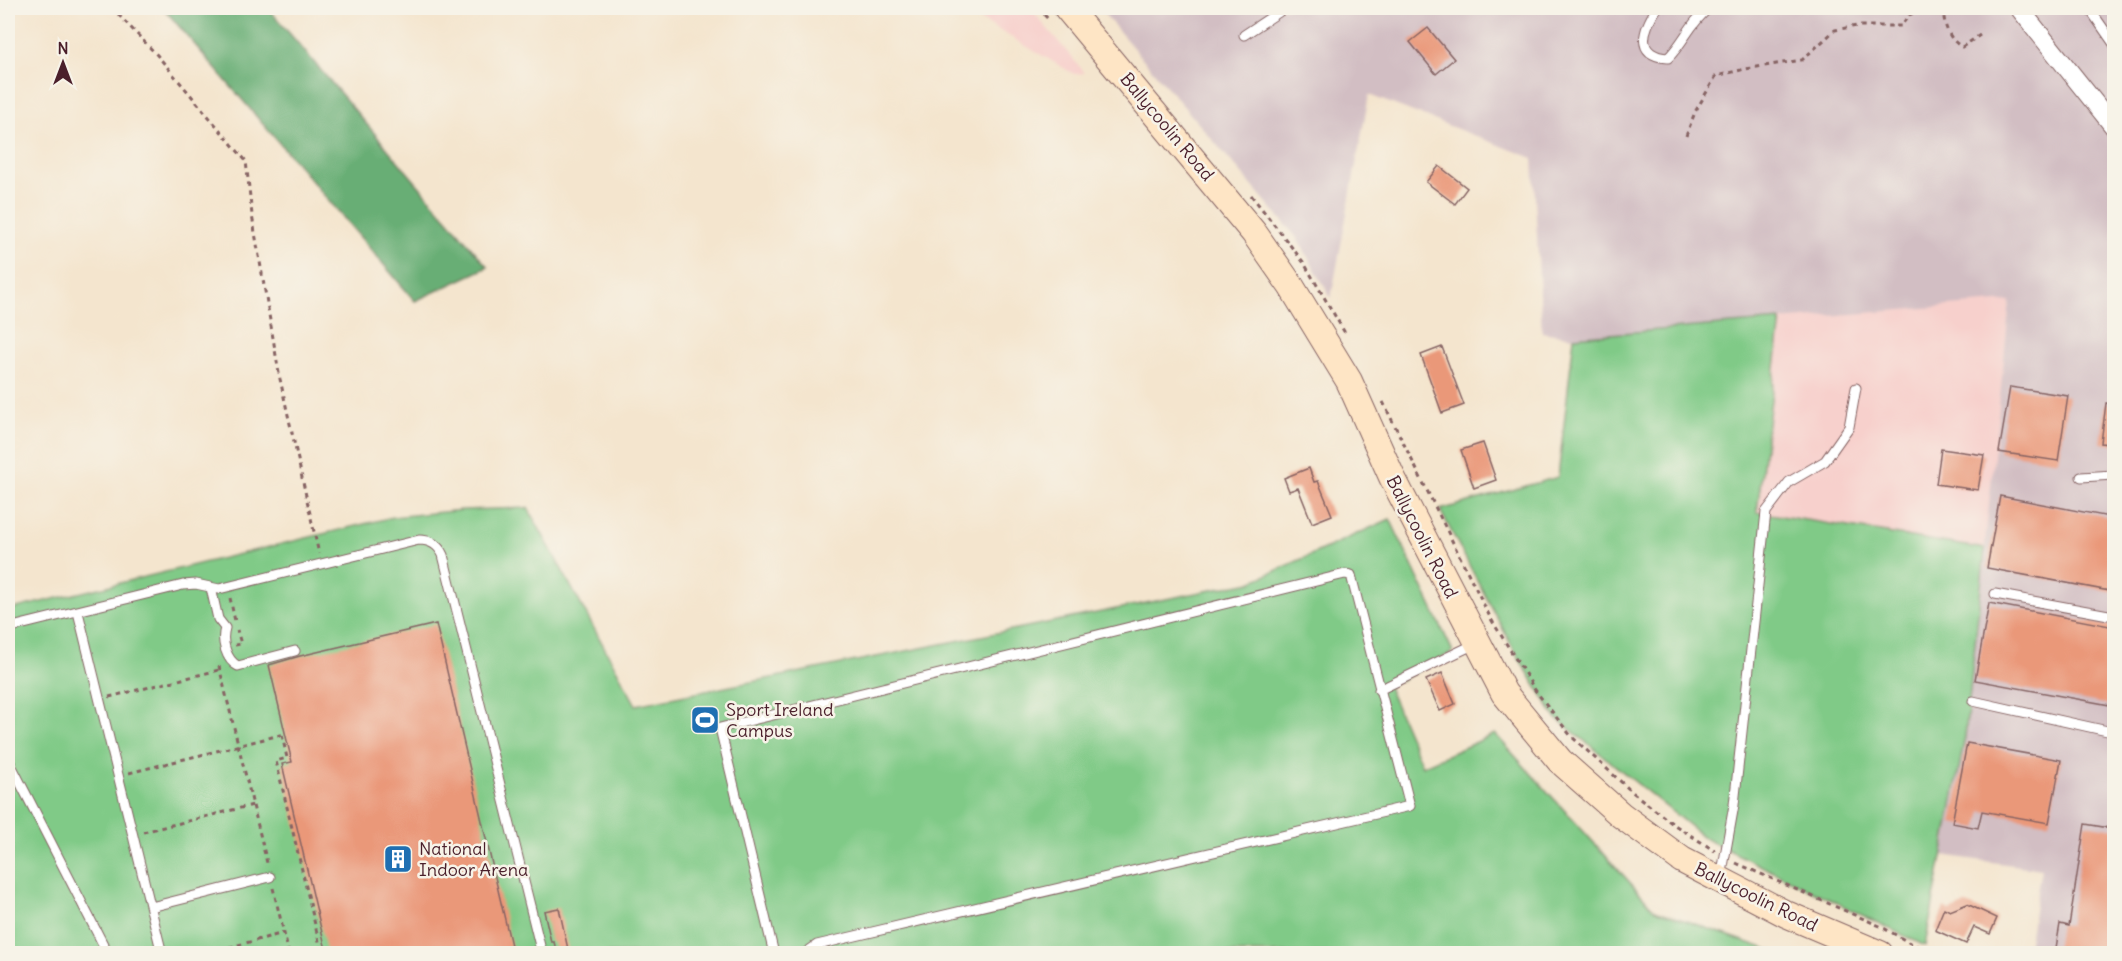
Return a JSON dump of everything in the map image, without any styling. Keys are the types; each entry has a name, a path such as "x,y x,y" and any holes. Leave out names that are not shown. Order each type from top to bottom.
{"street":[{"name":"Ballycoolin Road","path":"1067,8 1254,233 1291,286 1349,381 1392,477 1504,693 1560,761 1621,815 1682,860 1730,872 1786,914 1880,954"},
{"path":"2019,8 2115,127"}],"lane":[{"path":"1244,36 1285,8"},
{"path":"1657,8 1646,25 1644,41 1648,50 1657,57 1668,58 1695,19 1709,8"},
{"path":"2089,8 2115,44"},
{"path":"1730,872 1734,805 1766,512 1789,482 1825,461 1831,453 1849,427 1856,388"},
{"path":"2081,477 2115,475"},
{"path":"8,628 183,585 196,584 219,589 419,540 432,542 441,550 542,954"},
{"path":"774,954 720,728 1345,574 1351,575 1410,806 817,945 804,954"},
{"path":"211,588 218,619 225,628 223,635 229,659 238,666 296,651"},
{"path":"1995,594 2115,616"},
{"path":"78,612 162,954"},
{"path":"1379,690 1478,643"},
{"path":"1973,701 2112,732 2115,730"},
{"path":"8,759 108,954"},
{"path":"151,907 270,877"}],"path":[{"path":"8,11 12,8"},
{"path":"112,8 158,55 246,161 252,215 280,379 321,565"},
{"path":"1686,136 1695,112 1716,76 1802,60 1835,30 1857,26 1901,26 1909,15 1924,8"},
{"path":"1943,8 1946,31 1954,42 1962,47 1980,36"},
{"path":"227,587 241,644 215,650 289,954"},
{"path":"99,699 220,670"},
{"path":"118,776 283,734 287,758 276,761 322,954"},
{"path":"133,834 253,805"},
{"path":"1730,872 1880,926 1935,954"},
{"path":"203,954 284,933"}],"shaded area":[{"path":"961,8 1030,8 1085,73 1074,74"},
{"path":"1099,8 2114,8 2114,953 2027,953 2041,869 1941,855 1965,737 2010,301 1574,337 1542,332 1533,158 1369,95 1331,298 1298,239"},
{"path":"1374,58 2010,301 1985,549 1757,512 1780,320 1574,337 1542,332 1533,158 1369,95"}],"green space":[{"path":"268,8 488,267 415,301 165,10"},
{"path":"1781,320 1757,512 1985,549 1965,737 1925,946 1706,839 1555,717 1514,650 1440,510 1558,477 1574,337"},
{"name":"Sport Ireland Campus","path":"528,508 636,705 1251,582 1390,519 1453,652 1388,687 1422,766 1495,734 1655,910 1778,953 8,953 8,610 393,517 463,510"}],"building":[{"path":"1428,28 1454,59 1436,74 1410,42"},
{"path":"1439,166 1467,188 1455,204 1426,182"},
{"path":"1442,347 1464,405 1442,413 1421,355"},
{"path":"2010,387 2068,396 2058,461 1999,452"},
{"path":"2106,403 2115,404 2115,445 2101,443"},
{"path":"1483,443 1496,480 1474,488 1461,450"},
{"path":"1941,449 1984,455 1978,490 1936,484"},
{"path":"1309,468 1314,482 1318,481 1332,515 1312,523 1298,488 1289,491 1284,478"},
{"path":"2000,496 2115,518 2115,592 1987,568"},
{"path":"1989,603 2115,627 2115,706 1975,680"},
{"name":"National Indoor Arena","path":"436,624 513,954 327,954 282,764 292,762 269,665"},
{"path":"1442,673 1455,704 1440,711 1426,680"},
{"path":"1967,743 2061,760 2049,823 1982,811 1978,828 1952,823"},
{"path":"2085,824 2115,829 2115,927 2110,954 2055,954 2060,924 2069,926"},
{"path":"1967,904 1997,918 1990,934 1974,927 1966,944 1935,930 1944,908 1950,911"},
{"path":"559,908 569,954 557,954 554,942 551,942 544,911"}],"place":[{"name":"Sport Ireland Campus","path":"705,720"},
{"name":"National Indoor Arena","path":"398,859"}]}
